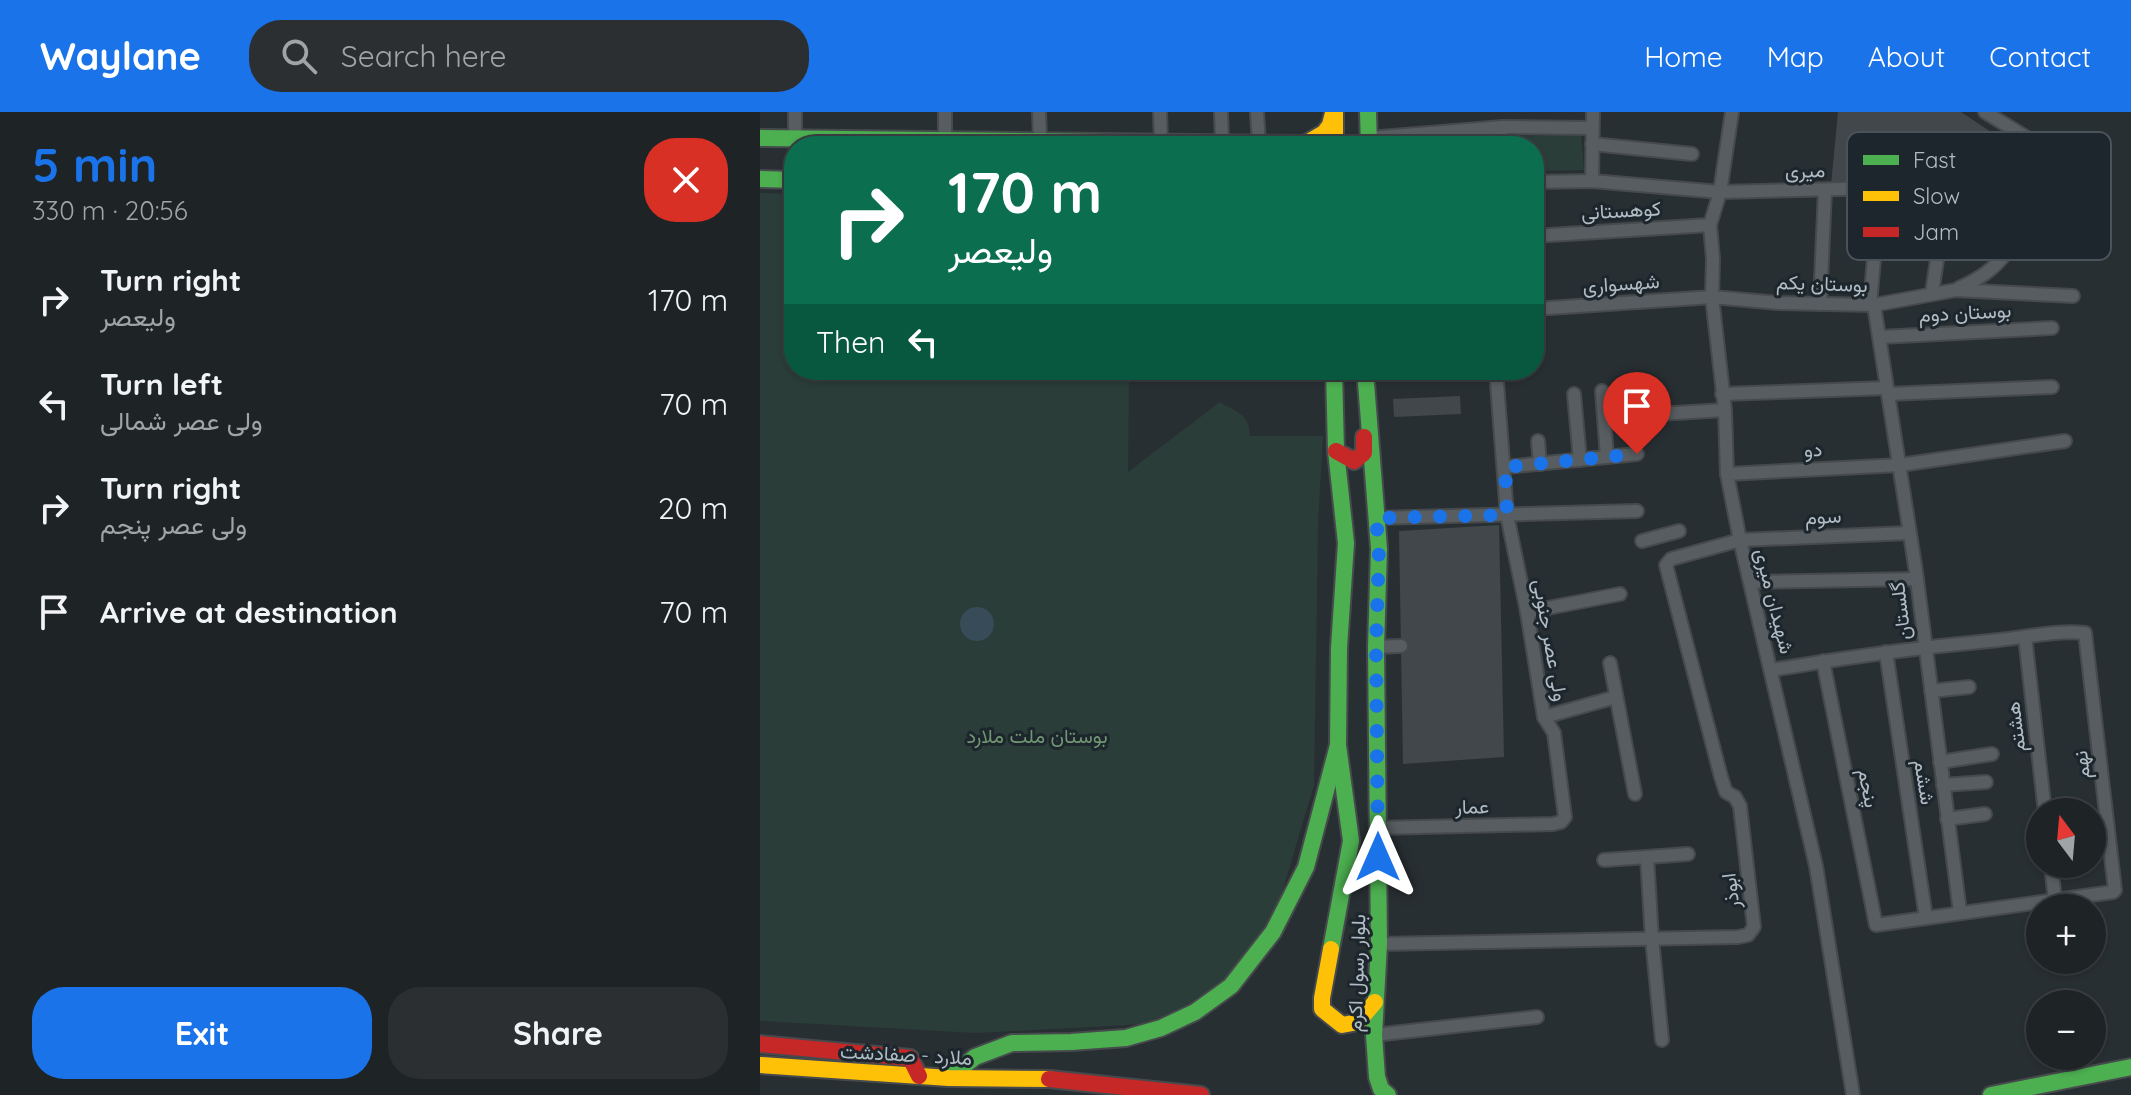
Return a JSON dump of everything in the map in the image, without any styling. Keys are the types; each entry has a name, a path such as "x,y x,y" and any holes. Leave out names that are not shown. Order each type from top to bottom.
{"main road":[{"path":"1321,136 1331,125 1334,112"},
{"path":"1334,112 1335,136"},
{"path":"1368,112 1369,136"},
{"path":"760,138 784,139"},
{"path":"760,179 784,180"},
{"name":"بلوار رسول اکرم","path":"1334,380 1336,451 1346,543 1339,648 1338,745 1351,841 1322,1009 1342,1025 1358,1022 1375,1002"},
{"path":"1336,451 1354,461 1364,453 1365,380"},
{"name":"بلوار رسول اکرم","path":"1366,380 1379,549 1376,647 1379,944 1374,1035 1377,1077 1381,1089 1388,1095"},
{"path":"1346,543 1360,537 1371,540 1379,549"},
{"path":"949,1078 975,1057 1012,1043 1126,1038 1161,1028 1195,1012 1231,986 1273,932 1306,867 1338,745"},
{"path":"760,1044 910,1058 919,1076"},
{"name":"ملارد - صفادشت","path":"760,1065 949,1078 1049,1079 1201,1095"},
{"path":"1991,1095 2131,1067"}],"street":[{"path":"795,112 795,136"},
{"path":"945,112 945,136"},
{"path":"1039,112 1040,136"},
{"path":"1160,112 1163,136"},
{"path":"1221,112 1222,136"},
{"path":"1257,112 1258,136"},
{"path":"1592,181 1593,112"},
{"name":"شهیدان میری","path":"1732,112 1720,192 1710,225 1712,297 1725,410 1727,474 1816,866 1853,1095"},
{"path":"1985,112 2018,132"},
{"path":"1413,136 1503,127 1592,128"},
{"path":"1500,136 1503,127"},
{"path":"1592,144 1692,154"},
{"name":"میری","path":"1544,182 1592,181 1720,192 1847,189"},
{"path":"1820,304 1825,190"},
{"name":"کوهستانی","path":"1544,235 1710,225"},
{"name":"گلستان","path":"1875,260 1872,305 1880,337 1917,579 1960,912"},
{"path":"1932,293 1937,260"},
{"path":"1956,290 1995,268 2001,260"},
{"name":"بوستان یکم","path":"1712,297 1872,305 1956,290 2073,296"},
{"name":"شهسواری","path":"1544,308 1712,297"},
{"name":"بوستان دوم","path":"1880,337 2052,328"},
{"name":"ولی عصر جنوبی","path":"1497,380 1507,515 1544,717 1554,733 1565,817"},
{"path":"1722,394 2052,387"},
{"path":"1602,391 1607,457"},
{"path":"1574,394 1580,460"},
{"path":"1658,414 1725,410"},
{"path":"1538,441 1540,464"},
{"name":"دو","path":"1727,474 1900,465 2065,441"},
{"path":"1505,467 1637,454"},
{"path":"1376,518 1637,511"},
{"path":"1642,541 1679,531"},
{"name":"سوم","path":"1740,540 1909,533"},
{"path":"1665,535 1671,559 1740,540"},
{"name":"ابوذر","path":"1379,944 1748,935 1754,927 1740,806 1735,797 1726,792 1721,777 1666,565 1671,559"},
{"path":"1751,582 1917,579"},
{"path":"1527,612 1620,594"},
{"name":"نهم","path":"2025,637 2083,632 2087,637 2115,890 2103,894"},
{"path":"1772,670 1886,652 2025,637"},
{"name":"هشتم","path":"2025,637 2043,798"},
{"path":"1376,647 1401,646"},
{"name":"ششم","path":"1886,652 1926,918"},
{"name":"پنجم","path":"1823,661 1875,923 1879,926 1926,918"},
{"path":"1610,663 1635,794"},
{"path":"1931,691 1969,687"},
{"path":"1544,717 1616,697"},
{"path":"1940,762 1992,754"},
{"path":"1943,785 1986,782"},
{"path":"1947,819 1985,814"},
{"name":"عمار","path":"1378,828 1553,824 1565,817"},
{"path":"1604,860 1688,854"},
{"path":"1647,857 1662,1040"},
{"path":"1926,918 2026,904"},
{"path":"1374,1035 1537,1017"}],"green space":[{"path":"1581,134 1584,170 1544,171 1544,136 1534,136"},
{"name":"بوستان ملت ملارد","path":"760,193 784,194 784,380 1129,380 1128,472 1220,402 1244,418 1250,436 1323,436 1318,521 1314,785 1280,899 1243,963 1211,993 1146,1024 976,1033 760,1021"}],"water":[{"path":"977,607 989,612 994,624 989,636 977,641 965,636 960,624 965,612"}],"building":[{"path":"1838,112 1961,112 1991,132 1847,132 1847,184 1831,185"},
{"path":"1460,396 1461,414 1394,417 1393,399"},
{"path":"1499,525 1504,757 1403,764 1399,531"}],"traffic: fast":[{"path":"1368,112 1369,136"},
{"path":"760,138 784,138"},
{"path":"760,179 784,180"},
{"path":"1331,949 1351,841 1338,745 1339,648 1346,543 1336,451 1334,380"},
{"path":"1366,380 1379,549 1376,647 1379,944 1374,1035 1377,1077 1381,1089 1388,1095"},
{"path":"949,1078 975,1057 1012,1043 1126,1038 1161,1028 1195,1012 1231,986 1273,932 1306,867 1338,745"},
{"path":"1991,1095 2131,1067"}],"traffic: slow":[{"path":"1335,112 1335,136"},
{"path":"1319,136 1330,125 1333,113"},
{"path":"1331,949 1322,1009 1342,1025 1358,1022 1375,1002"},
{"path":"760,1065 949,1078 1049,1079"}],"traffic: jam":[{"path":"1336,451 1354,461 1364,453 1364,437"},
{"path":"760,1044 910,1058 919,1076"},
{"path":"1049,1079 1201,1095"}],"route":[{"path":"1378,857 1376,647 1379,549 1376,518 1507,515 1505,467 1637,454"}]}
